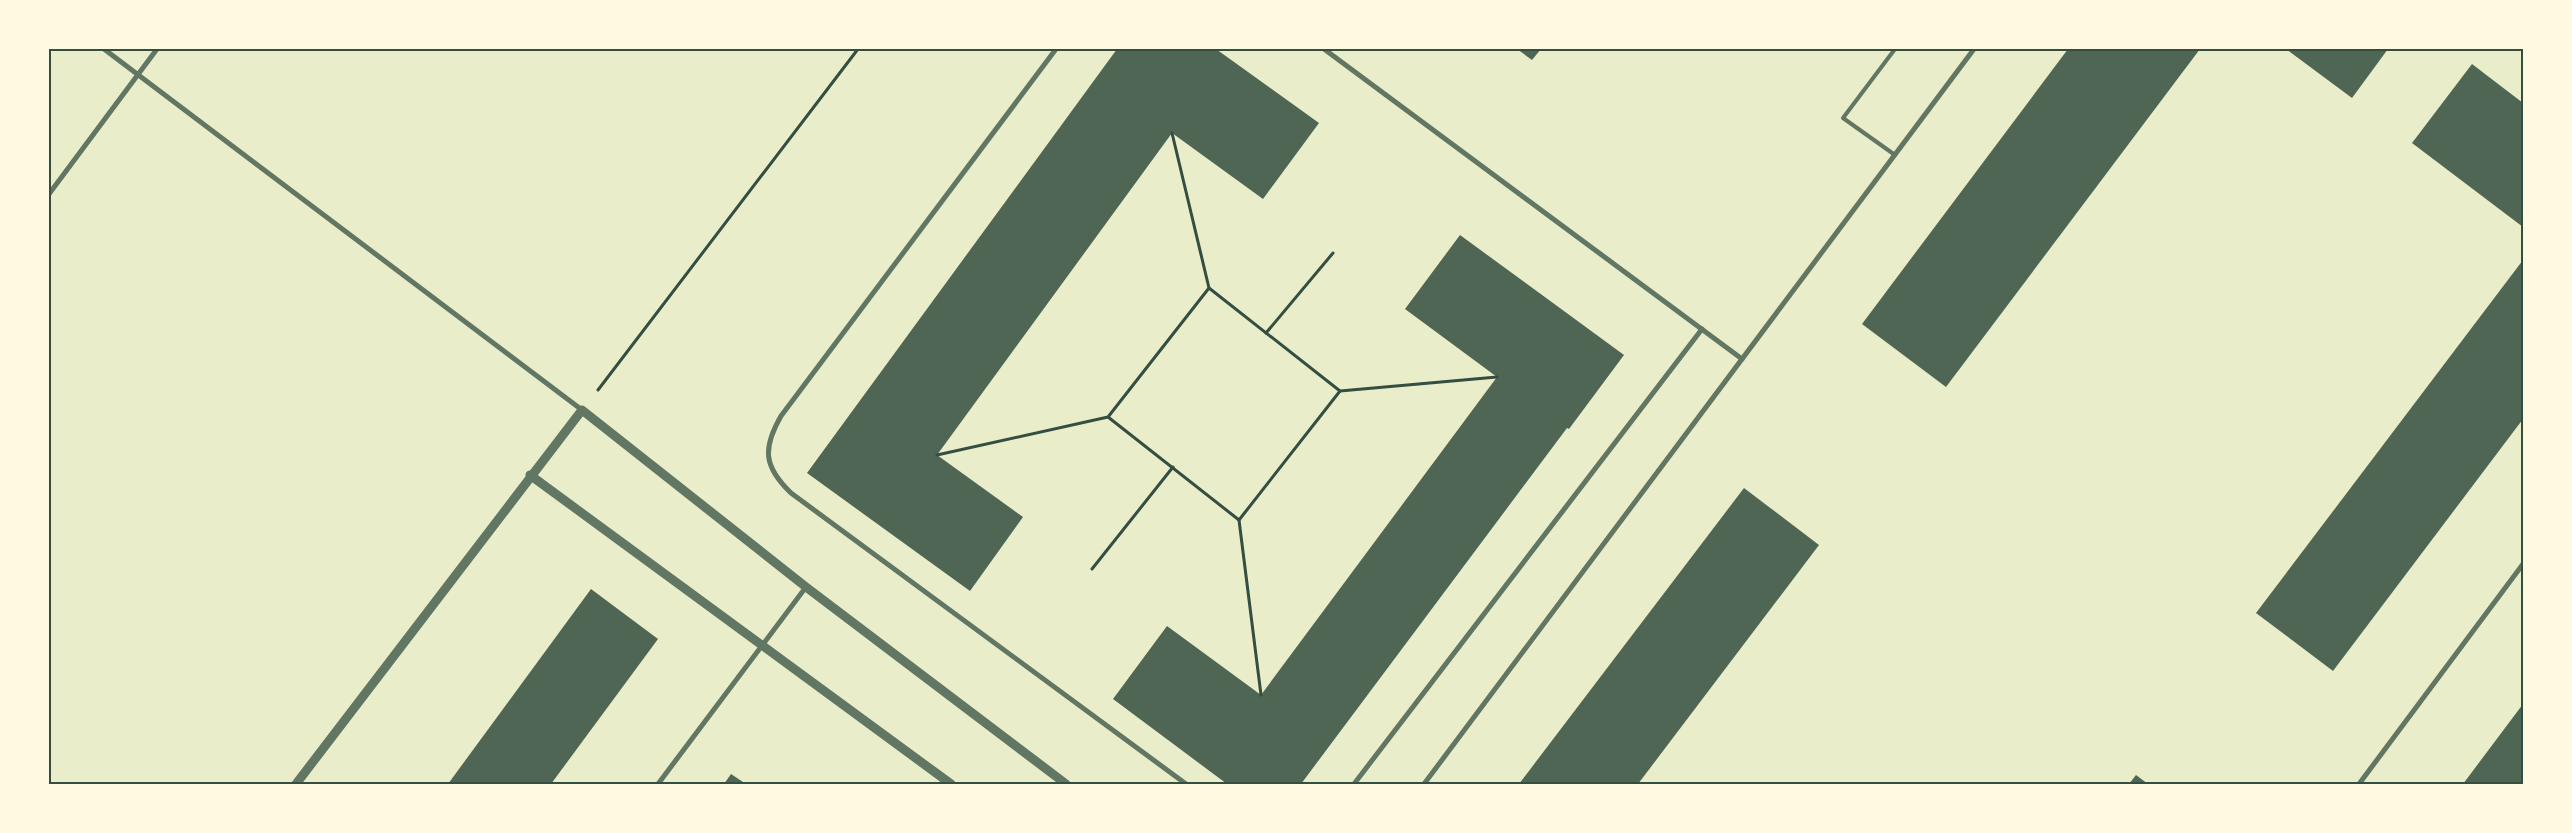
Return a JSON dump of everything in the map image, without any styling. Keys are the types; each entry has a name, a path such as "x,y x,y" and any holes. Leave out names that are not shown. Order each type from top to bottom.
{"street":[{"path":"104,49 582,410 806,586 1066,784"},
{"path":"49,194 156,49"},
{"path":"1056,49 781,416 768,444 768,459 772,471 791,493 1186,784"},
{"path":"1324,49 1742,359"},
{"path":"1424,784 1974,49"},
{"path":"1354,784 1702,329"},
{"path":"296,784 530,475 582,410"},
{"path":"530,475 951,784"},
{"path":"2359,784 2523,564"},
{"path":"658,784 806,586"}],"lane":[{"path":"1895,49 1843,118 1895,155"}],"path":[{"path":"582,410 858,49"},
{"path":"1172,133 1209,288 1340,391 1497,377"},
{"path":"1266,334 1333,253"},
{"path":"936,455 1108,416 1209,288"},
{"path":"1239,520 1340,391"},
{"path":"1108,416 1239,520 1261,695"},
{"path":"1092,569 1173,467"}],"building":[{"path":"1117,49 1216,49 1319,123 1263,199 1172,133 937,455 1023,517 970,591 807,473"},
{"path":"1517,49 1541,49 1532,60"},
{"path":"2068,49 2200,49 1946,387 1862,324"},
{"path":"2286,49 2388,49 2352,98"},
{"path":"2472,64 2523,103 2523,227 2412,143"},
{"path":"1460,235 1624,355 1569,429 1567,428 1301,784 1227,784 1113,699 1167,626 1261,695 1497,377 1405,309"},
{"path":"2523,260 2523,419 2333,671 2256,613"},
{"path":"1744,488 1819,545 1638,784 1519,784"},
{"path":"591,589 658,639 551,784 448,784"},
{"path":"2523,704 2523,784 2463,784"},
{"path":"731,774 746,784 724,784"},
{"path":"2136,775 2148,784 2129,784"}]}
